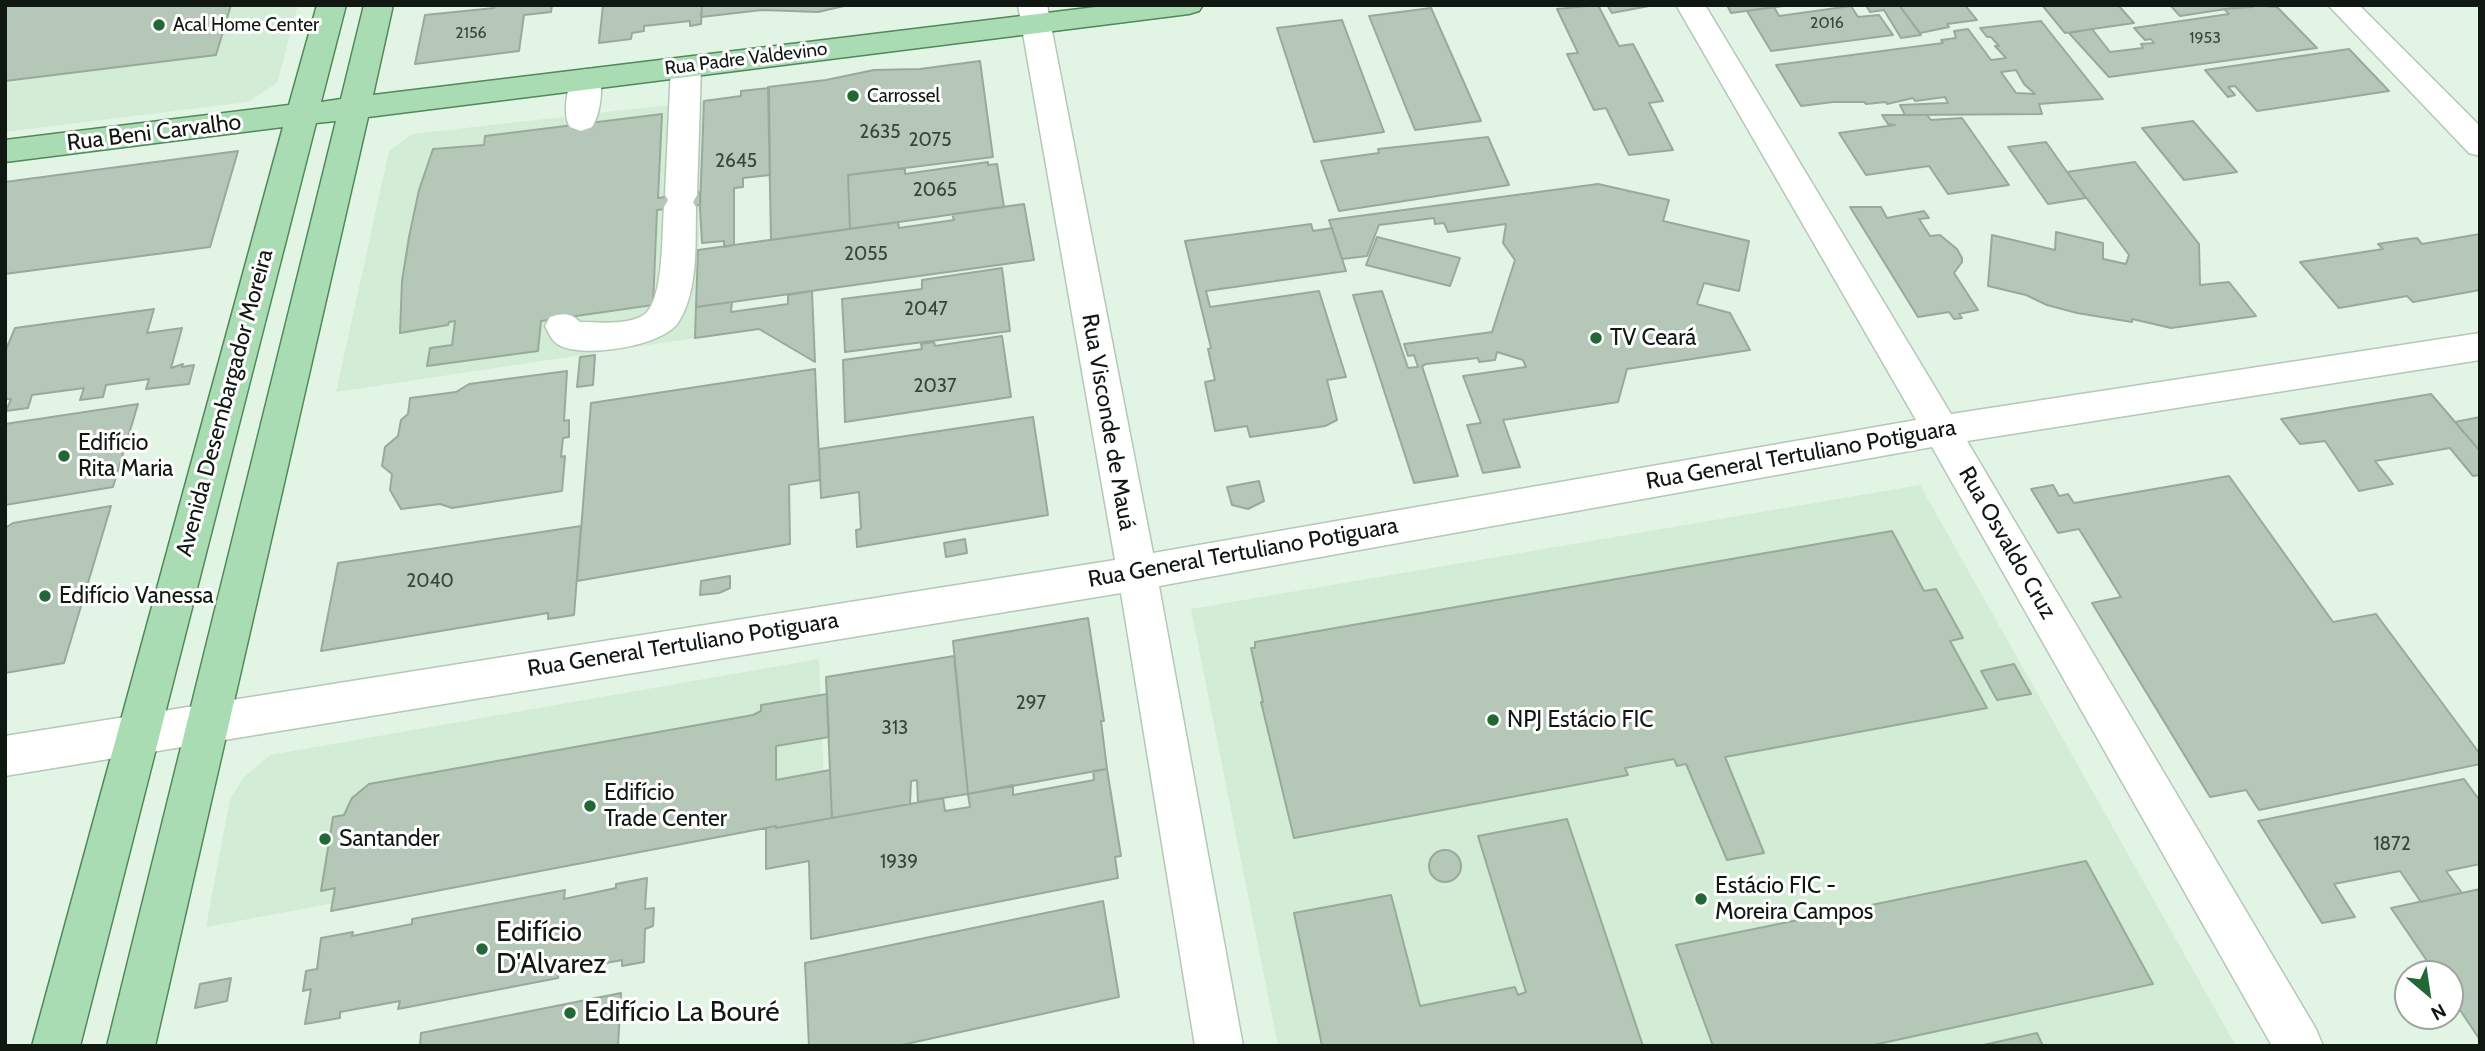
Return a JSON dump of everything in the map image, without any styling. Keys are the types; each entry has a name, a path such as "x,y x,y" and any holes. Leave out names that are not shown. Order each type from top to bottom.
{"main road":[{"name":"Avenida Desembargador Moreira","path":"56,1046 136,734 332,5"},
{"path":"131,1046 379,5"},
{"name":"Rua Padre Valdevino","path":"303,115 686,67 1034,15 1189,5"},
{"name":"Rua Beni Carvalho","path":"5,151 303,115"}],"street":[{"name":"Rua Osvaldo Cruz","path":"1690,5 2299,1046"},
{"path":"2342,5 2480,145"},
{"name":"Rua Visconde de Mauá","path":"1034,15 1137,573 1219,1046"},
{"path":"562,326 571,337 632,332 658,323 668,309 674,286 686,67"},
{"path":"581,120 586,79"},
{"name":"Rua General Tertuliano Potiguara","path":"5,756 1137,573 1941,430 2480,346"}],"shaded area":[{"path":"5,5 298,5 277,83 248,102 5,132"},
{"path":"704,101 695,338 336,392 389,151 412,134"},
{"name":"Estácio FIC - Moreira Campos","path":"1920,485 2236,1046 1278,1046 1191,609"},
{"path":"819,659 825,808 665,841 206,927 230,799 244,777 270,755"}],"building":[{"path":"5,5 231,5 216,55 5,81"},
{"path":"494,5 552,5 551,12 524,15 519,51 415,64 425,15 494,8"},
{"path":"603,5 702,5 701,24 690,26 690,21 644,26 644,31 632,33 631,39 599,43"},
{"path":"702,5 844,6 818,12 762,10 701,17"},
{"path":"1598,5 1619,46 1633,44 1663,101 1649,103 1673,150 1629,155 1606,108 1594,110 1567,54 1578,53 1557,9"},
{"path":"1607,5 1649,5 1649,6 1612,13"},
{"path":"1727,5 1791,5 1731,13"},
{"path":"1866,5 1899,5 1921,35 1901,38 1884,10 1870,12"},
{"path":"1899,5 1965,5 1977,20 1947,24 1949,27 1920,33"},
{"path":"2042,5 2118,5 2134,23 2065,33"},
{"path":"2170,5 2252,5 2180,16"},
{"path":"2252,5 2277,7 2317,48 2109,77 2069,33 2092,29 2110,52 2143,48 2141,44 2154,43 2151,39 2145,40 2134,28 2229,14 2224,9 2253,7"},
{"path":"1851,6 1858,17 1879,15 1893,35 1771,51 1747,11 1774,7 1779,16"},
{"path":"1431,8 1481,121 1415,130 1369,16"},
{"path":"1342,20 1384,132 1314,142 1277,28"},
{"path":"2041,21 2103,99 2039,104 2042,114 1905,115 1900,105 1948,103 1945,97 1915,101 1913,98 1887,104 1833,102 1801,106 1776,65 1943,43 1941,40 1956,38 1954,31 1968,29 1991,60 2006,58 1995,46 1999,46 1980,28","holes":["2016,70 2024,84 2035,94 2016,93 2001,72"]},
{"path":"2349,49 2389,91 2257,111 2235,86 2228,87 2235,95 2228,97 2205,70"},
{"path":"980,61 993,157 848,175 850,229 771,240 768,87 826,80 874,70 920,69"},
{"path":"769,88 770,175 743,178 743,187 734,188 734,245 724,247 724,241 702,243 700,208 704,101 741,96 741,91"},
{"path":"662,114 658,198 700,192 700,205 657,210 653,305 541,321 538,351 427,366 430,348 452,345 455,321 449,322 448,325 400,333 402,281 409,237 419,190 433,149 484,145 485,136"},
{"path":"1882,115 1927,115 1931,120 1962,118 2009,185 1948,194 1929,166 1866,175 1839,133 1895,125 1888,124"},
{"path":"2193,121 2237,172 2184,180 2142,128"},
{"path":"1488,137 1509,185 1339,211 1321,161 1379,153 1378,149"},
{"path":"2046,142 2086,198 2048,204 2008,147"},
{"path":"238,151 210,247 5,274 5,182"},
{"path":"988,162 988,165 997,164 1004,207 850,229 848,175 905,168 905,174"},
{"path":"2135,162 2199,244 2200,285 2229,282 2256,316 2171,328 2132,319 2132,322 2077,313 2047,305 2026,295 1988,286 1992,235 2055,250 2056,232 2103,243 2103,259 2126,264 2129,255 2067,172"},
{"name":"TV Ceará","path":"1598,184 1669,200 1663,221 1749,241 1739,291 1704,283 1697,304 1730,313 1750,350 1627,369 1618,402 1503,420 1520,467 1483,473 1467,425 1481,423 1463,376 1526,367 1523,360 1497,352 1495,360 1479,362 1478,358 1426,364 1422,366 1458,476 1414,483 1353,295 1382,291 1408,368 1418,367 1414,355 1408,356 1404,344 1492,332 1515,260 1503,243 1506,224 1448,232 1444,223 1435,224 1434,218 1379,225 1367,256 1342,259 1329,220"},
{"path":"1024,204 1034,260 696,307 698,250 898,222 899,228 954,220 952,214"},
{"path":"1850,207 1881,207 1887,218 1924,211 1929,218 1919,219 1930,236 1940,235 1957,249 1962,258 1954,273 1978,310 1959,314 1962,318 1954,319 1949,312 1918,317"},
{"path":"1311,224 1313,231 1332,228 1346,271 1206,291 1210,307 1319,291 1346,377 1327,380 1337,420 1325,426 1250,437 1247,426 1215,431 1205,382 1215,380 1208,349 1211,348 1185,241"},
{"path":"2480,234 2480,290 2413,302 2407,296 2339,308 2300,262 2383,249 2378,244 2409,239 2417,238 2422,244"},
{"path":"1377,237 1460,258 1450,286 1366,265"},
{"path":"1002,268 1010,331 845,352 842,299 922,289 922,280"},
{"path":"812,291 815,362 759,329 695,338 696,307 732,302 731,312 788,304 788,295"},
{"path":"154,309 147,333 182,328 171,368 183,364 182,367 194,365 189,384 146,389 149,379 106,385 103,397 80,400 84,388 32,395 28,408 6,411 11,399 5,399 5,352 15,328"},
{"path":"1002,336 1011,397 845,422 843,360 922,349 921,344 934,342 935,346"},
{"path":"595,355 593,385 577,387 580,357"},
{"path":"815,369 820,480 789,485 790,544 577,581 591,403"},
{"path":"567,371 564,421 569,420 569,437 563,438 561,457 565,456 562,491 452,508 440,504 401,509 390,490 392,474 382,466 385,447 398,436 401,420 408,414 410,398 456,392 469,384"},
{"path":"2431,394 2480,451 2480,475 2473,476 2450,448 2375,461 2393,484 2359,491 2325,441 2300,444 2281,419"},
{"name":"Edifício Rita Maria","path":"138,404 113,487 5,505 5,424"},
{"path":"1033,417 1048,515 857,547 856,530 861,529 859,492 821,498 819,449"},
{"path":"2480,417 2480,451 2455,422"},
{"path":"2229,476 2333,622 2376,614 2480,754 2480,764 2259,810 2246,790 2210,797 2092,603 2121,597 2079,529 2058,533 2031,489 2053,485 2059,496 2068,494 2074,503"},
{"path":"1259,481 1264,501 1248,509 1232,505 1227,487"},
{"name":"Edifício Vanessa","path":"111,506 64,663 5,673 5,528 13,523"},
{"path":"581,526 574,615 548,619 548,613 321,651 338,563"},
{"path":"1892,531 1924,591 1936,589 1963,638 1950,641 1987,708 1725,757 1764,853 1727,860 1686,764 1677,766 1674,759 1625,768 1628,775 1294,838 1261,702 1251,648 1255,648 1255,642"},
{"path":"965,539 967,553 946,557 944,543"},
{"path":"730,576 730,588 719,593 700,595 701,581"},
{"path":"1088,618 1104,721 1101,721 1107,769 968,794 953,641"},
{"path":"954,656 968,794 918,802 917,780 911,781 910,804 832,818 826,677"},
{"path":"2014,664 2031,694 1997,700 1981,671"},
{"name":"Edifício Trade Center","path":"827,694 829,737 776,746 776,780 830,770 832,818 776,826 331,911 335,888 321,891 333,817 344,815 352,798 369,784 753,715 761,711 761,705"},
{"path":"1107,769 1121,856 1115,857 1118,878 811,939 809,861 766,869 766,828 943,798 945,811 970,807 968,794 1013,785 1013,795 1094,780 1093,771"},
{"path":"2464,779 2480,801 2480,864 2446,871 2462,893 2421,902 2400,871 2334,884 2355,917 2322,923 2258,821"},
{"path":"1567,819 1643,1046 1322,1046 1294,913 1391,895 1420,1006 1515,987 1518,995 1526,992 1478,836"},
{"path":"1445,850 1456,855 1461,866 1456,877 1445,882 1434,877 1429,866 1434,855"},
{"path":"2086,861 2153,984 1869,1046 1713,1046 1676,945"},
{"name":"Edifício D'Alvarez","path":"647,878 645,909 654,908 653,926 645,929 644,962 622,966 622,960 559,972 558,978 398,1009 400,1001 340,1012 340,1018 305,1024 311,989 303,991 306,971 317,969 321,938 353,932 352,936 412,924 412,919 565,890 564,899"},
{"path":"2480,889 2480,1040 2464,1016 2464,960 2426,960 2391,908"},
{"path":"1103,901 1119,997 897,1046 809,1046 805,963"},
{"path":"231,978 227,1001 195,1008 200,984"},
{"name":"Edifício La Bouré","path":"621,993 618,1046 420,1046 421,1033"},
{"path":"2037,1033 2043,1046 1979,1046"}],"place":[{"name":"Acal Home Center","path":"159,25"},
{"name":"Carrossel","path":"853,96"},
{"name":"TV Ceará","path":"1596,338"},
{"name":"Edifício Rita Maria","path":"64,456"},
{"name":"Edifício Vanessa","path":"45,596"},
{"name":"NPJ Estácio FIC","path":"1493,720"},
{"name":"Edifício Trade Center","path":"590,806"},
{"name":"Santander","path":"325,839"},
{"name":"Estácio FIC - Moreira Campos","path":"1701,899"},
{"name":"Edifício D'Alvarez","path":"482,949"},
{"name":"Edifício La Bouré","path":"570,1013"}]}
